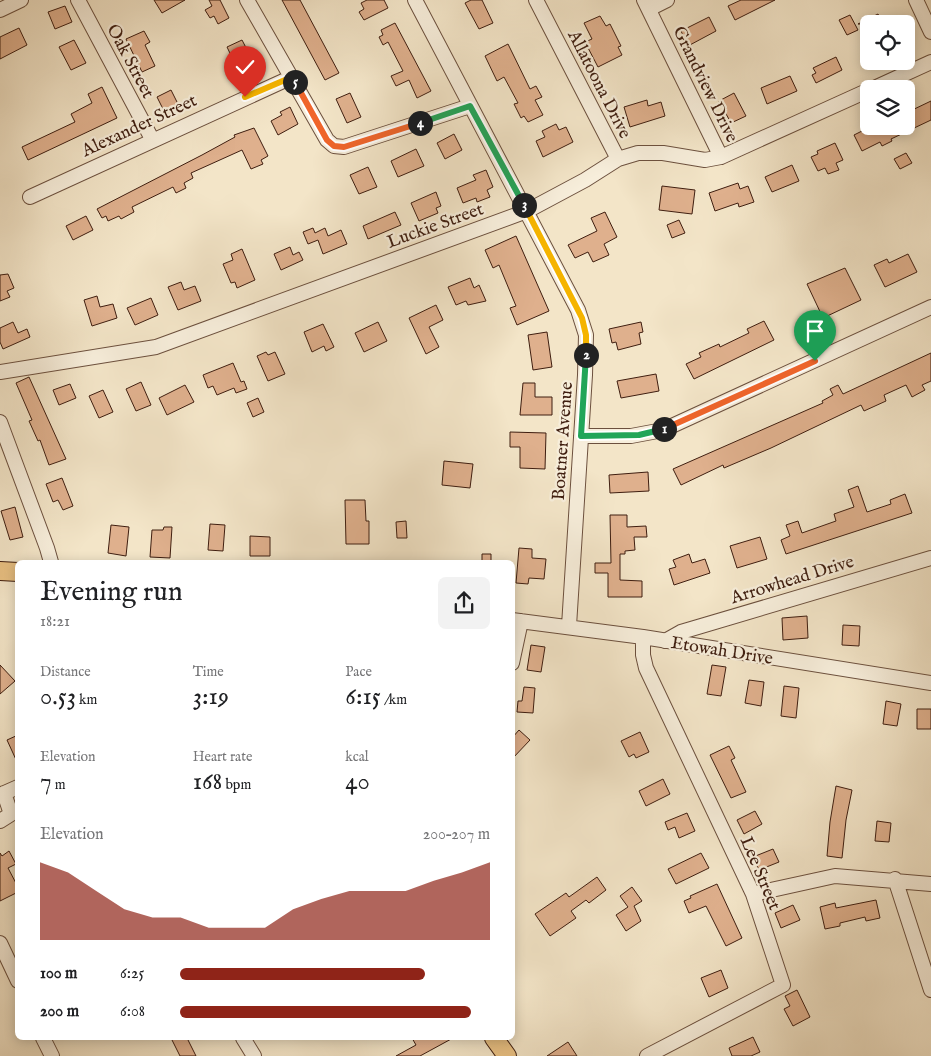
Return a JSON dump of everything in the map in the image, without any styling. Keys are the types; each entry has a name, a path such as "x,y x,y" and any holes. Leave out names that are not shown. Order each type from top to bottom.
{"main road":[{"path":"0,571 15,572"},
{"path":"495,1040 507,1056"}],"street":[{"path":"0,10 21,0"},
{"name":"Oak Street","path":"78,0 152,139"},
{"path":"248,0 327,140 334,146 344,147 470,106"},
{"name":"Boatner Avenue","path":"415,0 560,272 584,326 587,344 569,626"},
{"name":"Allatoona Drive","path":"536,0 618,160"},
{"path":"647,5 667,0"},
{"path":"916,0 931,32"},
{"name":"Grandview Drive","path":"647,5 721,157"},
{"name":"Luckie Street","path":"890,80 931,62"},
{"name":"Alexander Street","path":"30,196 292,77"},
{"name":"Luckie Street","path":"0,372 156,347 527,211 618,160 638,153 649,152 705,160 721,157 860,94"},
{"path":"581,436 631,436 663,430 931,307"},
{"path":"0,422 48,548 51,560"},
{"name":"Arrowhead Drive","path":"665,641 681,632 931,558"},
{"path":"515,637 517,620"},
{"name":"Etowah Drive","path":"517,620 643,637 931,683"},
{"name":"Lee Street","path":"643,637 643,655 646,668 753,894 783,985 647,1056"},
{"path":"0,820 11,814 2,794 15,788"},
{"path":"753,894 835,876 895,879 931,884"},
{"path":"895,879 931,990"},
{"path":"0,943 15,975"},
{"path":"44,1040 52,1056"},
{"path":"243,1040 254,1056"}],"building":[{"path":"154,0 185,0 162,13"},
{"path":"209,0 220,0 229,18 218,24 214,16 210,18 205,10 212,6"},
{"path":"282,0 300,0 339,73 325,80"},
{"path":"367,0 384,0 388,8 364,20 359,12 364,9 361,3"},
{"path":"471,0 482,0 493,23 479,29 465,3"},
{"path":"741,0 775,0 735,20 728,6"},
{"path":"65,6 72,22 55,29 48,12"},
{"path":"850,15 858,30 847,35 839,20"},
{"path":"600,16 606,26 610,24 621,46 618,47 622,55 598,67 585,42 592,39 584,23"},
{"path":"709,17 716,31 688,46 681,31"},
{"path":"395,23 431,91 417,98 409,80 396,86 391,76 403,71 388,42 383,45 379,37 383,35 381,30"},
{"path":"19,28 27,45 0,59 0,37"},
{"path":"144,31 150,42 145,45 155,66 142,72 126,39"},
{"path":"74,40 86,63 71,70 59,47"},
{"path":"242,40 255,65 239,72 227,47"},
{"path":"508,44 530,89 536,86 542,97 535,100 543,115 528,122 524,116 521,118 514,104 518,103 504,77 497,81 485,56"},
{"path":"836,57 842,70 816,83 812,75 816,73 813,68"},
{"path":"790,76 797,91 767,104 761,88"},
{"path":"102,87 117,118 28,160 22,147 75,122 71,114 92,103 88,94"},
{"path":"171,90 181,110 167,117 157,97"},
{"path":"350,93 361,117 347,123 336,99"},
{"path":"734,93 746,116 731,123 719,101"},
{"path":"647,100 648,106 661,102 665,116 630,127 624,107"},
{"path":"931,101 931,120 915,128 915,109"},
{"path":"290,107 298,124 278,135 271,121 282,115 280,112"},
{"path":"556,124 559,130 566,127 573,142 543,157 536,141 545,137 542,131"},
{"path":"254,128 268,156 261,160 263,164 251,169 242,150 191,173 193,178 184,183 186,188 176,193 173,187 132,207 134,212 121,219 119,216 108,221 106,216 102,218 97,209 202,155 235,137 234,135"},
{"path":"860,132 860,135 899,135 882,146 880,142 862,151 854,135"},
{"path":"454,134 462,150 445,159 437,143"},
{"path":"835,143 843,160 836,163 839,170 828,174 825,168 818,171 811,157 818,154 817,151"},
{"path":"416,149 424,166 398,177 391,161"},
{"path":"906,153 912,163 900,169 894,159"},
{"path":"792,165 799,181 772,192 765,177"},
{"path":"368,167 377,187 359,194 350,175"},
{"path":"486,170 493,187 487,190 490,197 477,202 476,198 463,203 457,188 476,180 473,175"},
{"path":"738,183 740,189 748,186 754,202 739,207 738,203 715,211 709,193"},
{"path":"662,186 695,190 692,214 659,210"},
{"path":"436,192 441,206 436,208 438,213 419,221 411,203"},
{"path":"395,212 401,225 368,239 363,226"},
{"path":"605,212 617,237 604,244 609,255 593,262 588,252 575,258 568,245 597,231 591,218"},
{"path":"86,216 93,230 73,240 66,226"},
{"path":"679,220 685,233 672,238 667,225"},
{"path":"313,228 315,233 325,228 328,236 341,230 347,244 323,254 318,240 308,244 303,232"},
{"path":"516,236 549,311 517,325 510,308 516,306 499,265 493,268 485,250"},
{"path":"290,247 293,255 299,252 303,260 281,270 274,254"},
{"path":"242,249 255,280 237,288 235,282 231,283 223,264 233,260 231,254"},
{"path":"908,254 917,272 885,287 874,265 887,259 889,263"},
{"path":"845,268 861,300 823,318 807,284"},
{"path":"8,274 14,288 7,291 10,297 0,301 0,275"},
{"path":"470,278 474,288 479,285 486,301 468,305 466,301 456,305 448,287"},
{"path":"181,282 184,290 195,286 201,301 178,310 168,287"},
{"path":"97,296 100,307 113,304 117,318 92,326 84,300"},
{"path":"151,298 158,315 135,325 127,308"},
{"path":"436,305 443,320 429,327 439,347 426,354 409,318"},
{"path":"764,321 774,340 694,379 686,364 701,357 699,353 719,344 720,347 749,333 747,329"},
{"path":"13,322 18,333 27,329 30,337 3,349 0,342 0,328"},
{"path":"378,322 387,341 364,352 355,333"},
{"path":"641,322 643,332 639,333 641,344 618,350 616,342 612,343 609,329"},
{"path":"323,324 334,347 326,351 324,346 312,352 304,332"},
{"path":"547,332 552,367 533,370 528,335"},
{"path":"266,352 268,355 275,352 285,374 268,381 257,356"},
{"path":"931,353 931,381 922,385 925,390 912,397 906,385 884,395 886,401 864,411 861,405 771,448 724,468 723,465 681,485 673,469 823,403 822,401 833,395 830,389 838,385 843,394"},
{"path":"233,363 241,382 244,381 247,389 236,393 234,388 217,395 213,386 208,388 203,375"},
{"path":"656,374 659,391 621,398 617,381"},
{"path":"29,377 66,459 49,465 40,440 38,441 29,421 32,420 16,383"},
{"path":"141,382 151,405 136,411 126,389"},
{"path":"523,383 535,383 535,397 552,397 552,415 520,415"},
{"path":"70,384 76,398 59,405 53,390"},
{"path":"185,385 194,402 167,415 159,398"},
{"path":"103,390 113,412 99,418 89,396"},
{"path":"258,398 264,412 253,417 247,403"},
{"path":"510,432 546,433 545,469 520,468 520,447 510,447"},
{"path":"444,461 473,464 470,488 442,485"},
{"path":"648,472 649,491 610,493 609,475"},
{"path":"62,478 73,506 63,510 58,500 53,502 46,484"},
{"path":"858,486 867,512 891,504 890,500 905,494 912,513 786,554 781,540 790,536 786,525 798,521 802,533 836,521 834,514 854,507 848,490"},
{"path":"345,500 365,500 366,521 369,521 369,544 346,544"},
{"path":"15,507 23,537 10,540 1,511"},
{"path":"610,515 627,515 627,527 646,526 647,537 634,537 635,550 625,551 625,554 620,554 620,580 642,581 642,597 608,597 608,573 595,573 595,563 611,563"},
{"path":"406,521 407,538 397,538 396,522"},
{"path":"210,524 225,525 223,551 208,550"},
{"path":"111,525 129,527 126,556 108,553"},
{"path":"164,527 172,527 170,558 150,557 152,530 163,530"},
{"path":"250,536 270,537 270,556 250,556"},
{"path":"760,537 767,559 737,568 730,546"},
{"path":"519,548 532,549 532,558 546,559 544,579 529,578 528,584 516,583"},
{"path":"482,554 491,554 491,560 482,560"},
{"path":"689,554 692,563 705,559 710,573 674,585 669,569 676,567 673,560"},
{"path":"807,616 808,638 783,640 782,618"},
{"path":"843,625 860,626 859,646 842,645"},
{"path":"531,645 545,647 541,672 527,670"},
{"path":"0,665 15,681 0,694"},
{"path":"712,665 726,667 721,696 707,694"},
{"path":"749,680 764,682 761,706 745,703"},
{"path":"784,686 799,688 796,718 781,716"},
{"path":"524,687 535,688 533,713 517,712 518,701 522,701"},
{"path":"886,701 901,704 897,726 883,724"},
{"path":"917,709 931,709 931,729 917,729"},
{"path":"519,730 530,740 515,756 515,735"},
{"path":"640,732 649,752 636,758 634,754 629,757 621,741"},
{"path":"15,736 15,757 7,740"},
{"path":"729,746 735,758 731,760 746,792 731,798 710,755"},
{"path":"663,779 670,794 646,806 639,791"},
{"path":"836,786 852,790 846,820 842,858 827,856"},
{"path":"755,811 762,824 744,834 737,820"},
{"path":"687,813 695,831 679,838 675,827 668,830 665,822"},
{"path":"877,821 891,823 889,842 875,841"},
{"path":"773,849 779,862 759,870 753,857"},
{"path":"9,851 15,862 15,864 8,868 15,881 15,894 0,901 0,853 2,856"},
{"path":"701,853 709,868 676,884 668,869"},
{"path":"597,877 606,890 589,903 586,900 571,911 576,918 550,936 535,914 566,893 569,897"},
{"path":"717,884 742,938 726,946 706,906 689,913 684,901 691,898 690,896"},
{"path":"632,887 642,901 634,906 641,921 626,931 616,915 628,907 620,896"},
{"path":"876,900 880,918 866,921 865,917 825,929 820,907 835,903 836,908"},
{"path":"793,905 800,920 781,928 775,913"},
{"path":"721,970 728,988 709,997 701,978"},
{"path":"797,990 810,1017 793,1026 784,1009 790,1006 785,996"},
{"path":"753,1037 760,1052 751,1056 732,1056 729,1048"},
{"path":"172,1040 188,1040 196,1056 180,1056"},
{"path":"413,1040 449,1040 420,1056 396,1056 416,1045"},
{"path":"568,1042 577,1056 547,1056"}],"route":[{"path":"245,97 292,77 310,106 327,140 334,146 344,147 470,106 560,272 582,318 587,344 581,436 631,436 663,430 815,361"}]}
